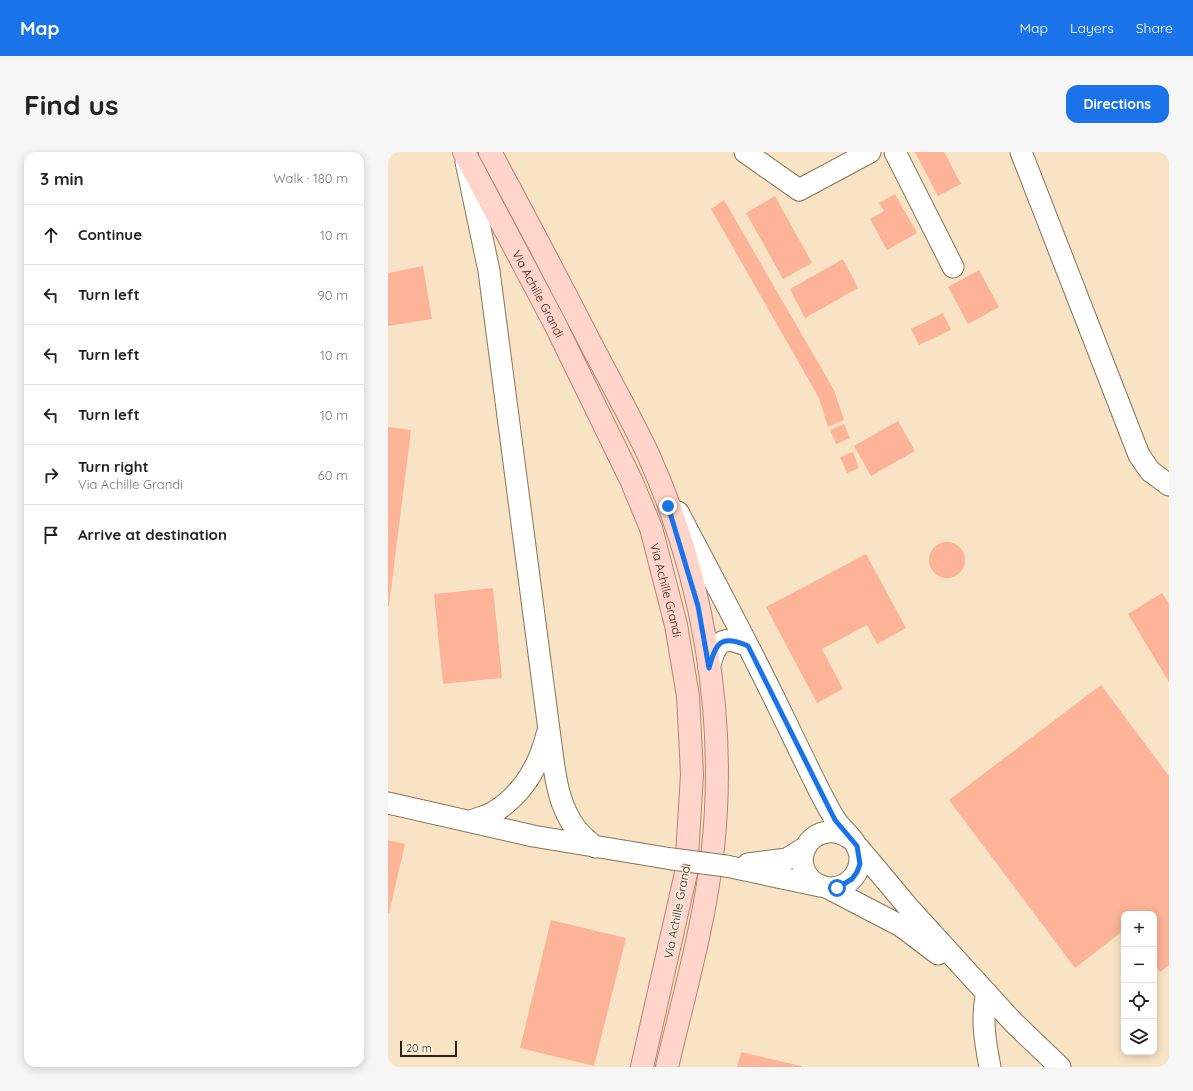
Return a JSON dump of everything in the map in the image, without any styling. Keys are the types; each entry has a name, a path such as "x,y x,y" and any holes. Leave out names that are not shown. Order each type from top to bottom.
{"main road":[{"name":"Via Achille Grandi","path":"464,152 555,324 631,480 651,528 676,625 688,696 692,774 686,873 642,1067"},
{"name":"Via Achille Grandi","path":"490,152 648,454 682,546 698,606 709,668 716,733 716,804 713,847 700,932 667,1067"}],"street":[{"path":"464,152 489,271 548,730 562,803 577,830 595,847"},
{"path":"746,152 799,190 870,152"},
{"path":"895,152 953,267"},
{"path":"1021,152 1139,455 1150,471 1169,485"},
{"path":"648,454 748,646 835,820 909,908 1013,1022 1060,1067"},
{"path":"709,668 714,651 720,642 735,640 748,646"},
{"path":"471,821 494,812 519,791 534,771 542,756 548,730"},
{"path":"821,792 822,811 820,825 808,844 803,856 803,865 809,877 824,887 901,926 981,987 984,1007 985,1043 990,1067"},
{"path":"388,803 533,836 672,859 726,866 824,887 841,886 852,879 860,864 854,842 835,831 818,834 808,844 787,859 766,863 726,866"}],"building":[{"path":"915,152 944,152 961,184 938,196"},
{"path":"895,194 917,233 887,250 870,219 884,211 879,203"},
{"path":"775,196 812,263 783,279 746,213"},
{"path":"724,200 834,390 844,420 828,427 819,398 711,209"},
{"path":"843,259 858,288 805,318 790,289"},
{"path":"423,266 432,319 388,326 388,273"},
{"path":"979,270 999,307 968,324 948,287"},
{"path":"943,313 951,330 919,345 911,329"},
{"path":"898,421 915,451 871,476 854,446"},
{"path":"844,424 850,438 836,444 830,430"},
{"path":"388,427 411,430 389,606 388,606"},
{"path":"853,452 859,468 847,473 840,457"},
{"path":"947,542 957,545 962,550 965,560 962,570 957,575 947,578 937,575 932,570 929,560 932,550 937,545"},
{"path":"866,554 906,628 877,644 867,625 822,649 843,689 817,703 766,607"},
{"path":"493,588 502,678 443,684 434,594"},
{"path":"1162,593 1169,604 1169,682 1128,614"},
{"path":"1101,685 1169,776 1169,965 1160,972 1157,968 1157,911 1121,911 1121,932 1075,968 949,800"},
{"path":"388,840 405,844 389,913 388,913"},
{"path":"551,920 626,938 594,1066 520,1048"},
{"path":"741,1052 801,1066 801,1067 737,1067"}],"route":[{"path":"668,506 682,546 698,606 709,668 714,651 720,642 735,640 748,646 835,820 857,846 860,854 860,864 857,872 845,885 837,888"}]}
